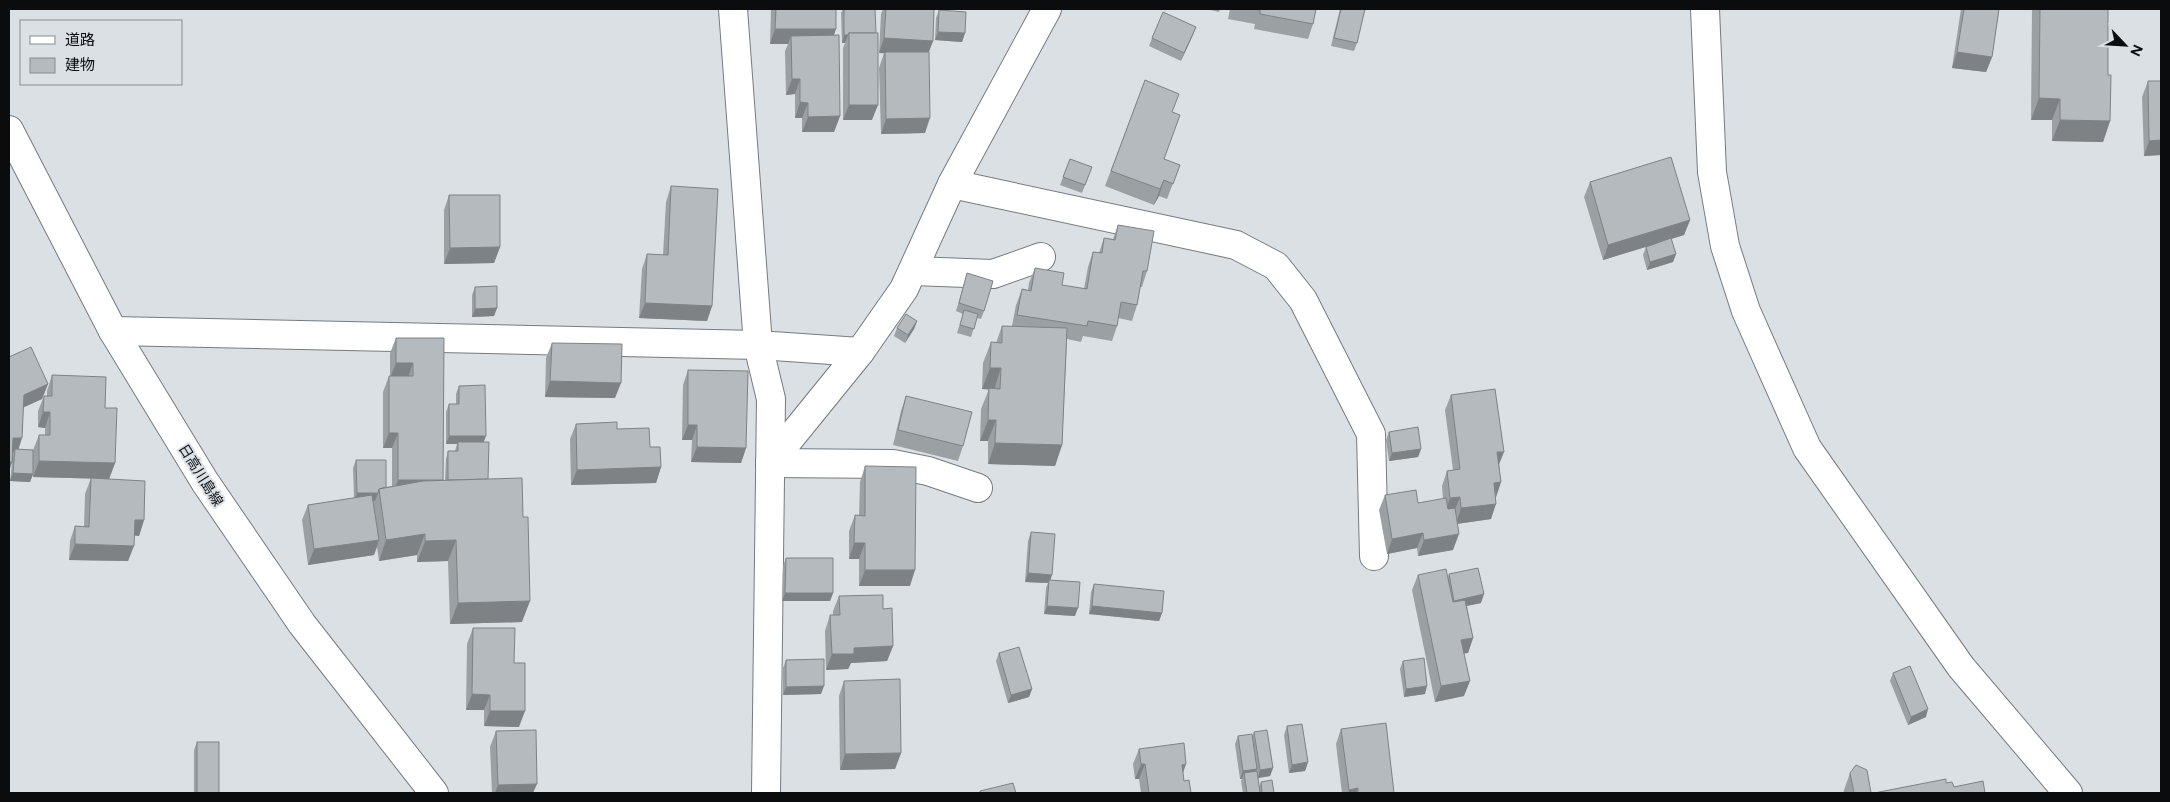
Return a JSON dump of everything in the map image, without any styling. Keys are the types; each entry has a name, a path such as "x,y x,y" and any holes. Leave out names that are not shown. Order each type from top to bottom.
{"street":[{"path":"733,9 758,345 771,400 766,793"},
{"path":"770,463 860,352 904,289 952,184 1047,9"},
{"path":"1705,9 1712,172 1724,246 1746,311 1807,448 1961,668 2068,793"},
{"name":"日高川島線","path":"9,130 113,331 205,482 302,624 434,793"},
{"path":"952,184 1236,245 1276,266 1303,300 1372,434 1374,556"},
{"path":"913,271 993,274 1041,257"},
{"path":"113,331 758,345 860,352"},
{"path":"770,463 893,464 928,471 978,488"}],"building":[{"path":"776,9 836,9 836,29 775,29"},
{"path":"844,9 875,9 876,33 849,33 844,35"},
{"path":"886,9 934,9 933,41 884,38"},
{"path":"1260,9 1316,9 1313,24 1260,14"},
{"path":"1341,9 1365,9 1357,43 1334,38"},
{"path":"1964,9 1999,9 1992,57 1957,52"},
{"path":"2040,9 2108,9 2108,75 2111,75 2110,121 2060,120 2060,99 2039,98"},
{"path":"939,10 966,12 965,33 938,32"},
{"path":"1163,12 1196,27 1184,53 1152,38"},
{"path":"849,33 878,33 878,105 849,105"},
{"path":"839,35 840,116 808,117 808,103 800,102 800,79 792,79 791,36"},
{"path":"885,52 929,52 930,118 886,119"},
{"path":"1145,80 1179,94 1172,112 1180,115 1164,159 1180,165 1173,184 1164,180 1160,189 1111,171"},
{"path":"2148,81 2161,81 2161,140 2149,141"},
{"path":"1671,157 1690,220 1608,245 1590,182"},
{"path":"1070,159 1092,167 1085,185 1063,177"},
{"path":"671,186 718,189 712,306 645,303 647,254 668,255"},
{"path":"449,195 500,195 500,247 450,248"},
{"path":"1118,225 1154,231 1147,271 1143,271 1137,305 1121,302 1117,326 1088,321 1087,326 1017,315 1022,289 1031,291 1035,268 1064,273 1062,285 1087,289 1093,252 1102,253 1104,238 1115,240"},
{"path":"1671,238 1676,254 1650,262 1646,247"},
{"path":"967,273 993,281 984,311 959,303"},
{"path":"497,286 497,308 475,309 475,287"},
{"path":"964,310 978,314 974,329 960,325"},
{"path":"906,314 917,321 908,335 897,328"},
{"path":"1002,326 1067,328 1062,445 995,443 996,420 988,420 989,388 1000,389 1001,368 990,368 991,342 1002,343"},
{"path":"396,338 444,338 443,480 398,480 398,433 389,433 389,376 413,376 413,363 396,363"},
{"path":"552,343 622,344 621,383 550,381"},
{"path":"31,347 48,384 24,395 22,438 13,438 12,462 9,462 9,357"},
{"path":"688,370 748,371 746,448 697,447 697,425 688,425"},
{"path":"52,375 106,377 105,408 117,408 115,463 39,461 39,435 50,435 50,412 43,412 44,396 52,396"},
{"path":"485,385 486,436 449,436 449,404 459,404 459,386"},
{"path":"1495,389 1504,452 1497,452 1501,482 1494,483 1496,504 1461,508 1460,497 1450,498 1447,471 1460,469 1451,395"},
{"path":"906,396 972,412 963,446 898,430"},
{"path":"617,422 617,429 649,428 650,447 660,447 661,467 577,470 576,424"},
{"path":"1418,427 1421,449 1392,453 1389,432"},
{"path":"458,442 489,442 488,479 448,480 448,451 458,451"},
{"path":"15,449 33,450 33,474 13,473"},
{"path":"356,460 386,460 386,487 379,489 378,493 357,493"},
{"path":"865,466 916,467 915,570 865,570 865,543 854,543 855,515 865,516"},
{"path":"91,478 145,481 144,520 135,520 134,546 75,544 75,526 89,527"},
{"path":"522,478 523,517 528,517 530,601 458,603 456,540 425,541 425,534 386,540 379,489 423,481"},
{"path":"1416,490 1418,503 1446,498 1448,509 1455,508 1459,534 1424,540 1423,533 1392,539 1385,495"},
{"path":"372,495 379,540 314,549 308,505"},
{"path":"1031,532 1055,534 1052,575 1028,573"},
{"path":"786,558 833,558 833,593 785,593"},
{"path":"1478,568 1484,594 1454,601 1449,574"},
{"path":"1446,569 1453,602 1465,600 1473,638 1461,640 1470,681 1441,686 1418,575"},
{"path":"1049,580 1080,582 1078,608 1047,606"},
{"path":"1094,584 1164,591 1162,613 1092,606"},
{"path":"883,595 883,609 892,608 893,646 854,648 854,654 832,654 830,615 840,615 839,596"},
{"path":"473,628 515,628 514,663 525,663 525,711 490,711 490,695 472,694"},
{"path":"1019,647 1032,689 1011,695 999,653"},
{"path":"1424,658 1427,686 1406,689 1403,661"},
{"path":"824,659 824,686 786,687 786,660"},
{"path":"1910,666 1928,709 1911,717 1893,673"},
{"path":"900,679 901,753 845,754 844,681"},
{"path":"1386,723 1394,793 1358,793 1358,788 1349,790 1341,729"},
{"path":"1302,724 1308,762 1292,765 1287,726"},
{"path":"536,730 537,784 498,785 496,731"},
{"path":"1267,730 1273,768 1260,770 1254,732"},
{"path":"1252,734 1257,769 1243,771 1238,736"},
{"path":"197,742 219,742 219,793 197,793"},
{"path":"1184,743 1186,764 1182,765 1184,781 1189,780 1191,793 1149,793 1145,764 1141,764 1139,749"},
{"path":"1856,765 1867,770 1871,793 1854,793 1850,773"},
{"path":"1257,771 1260,793 1247,793 1244,773"},
{"path":"1946,779 1946,783 1952,782 1954,787 1983,781 1985,793 1874,793"},
{"path":"1272,780 1274,793 1262,793 1261,782"},
{"path":"1013,783 1016,793 980,793 980,791"}]}
